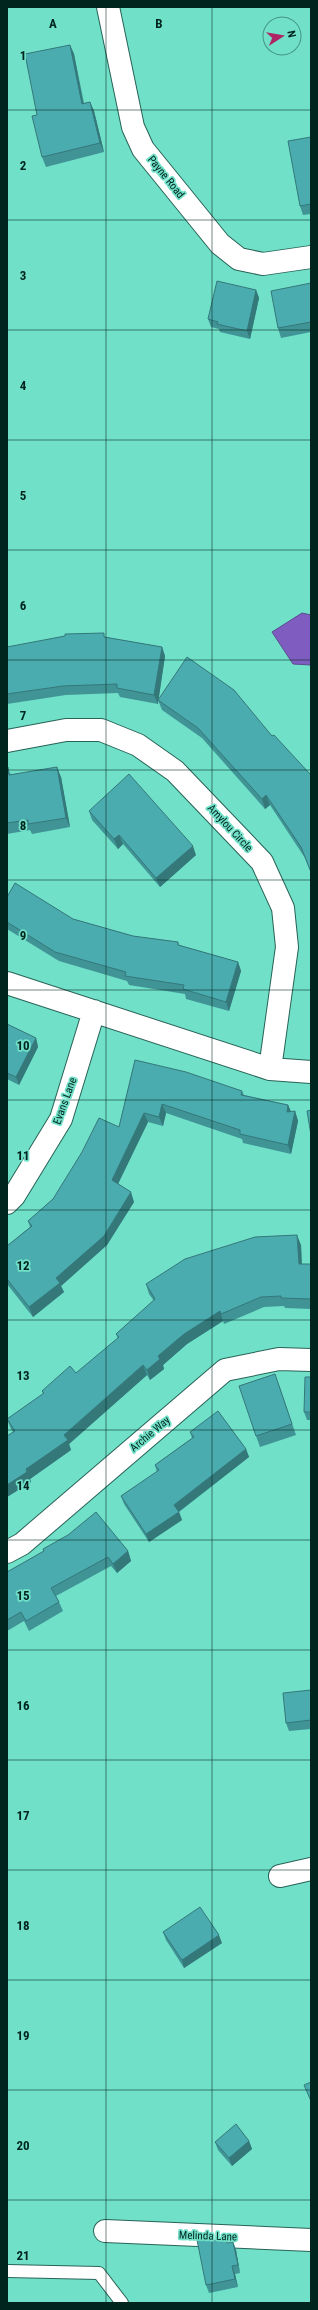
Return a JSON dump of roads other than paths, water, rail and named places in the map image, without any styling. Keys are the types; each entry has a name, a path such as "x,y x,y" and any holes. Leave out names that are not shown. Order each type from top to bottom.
{"street":[{"name":"Payne Road","path":"108,7 133,126 143,149 172,185 220,244 239,259 263,264 311,257"},
{"name":"Amylou Circle","path":"7,741 66,730 101,730 138,745 175,771 262,862 283,908 286,947 270,1068"},
{"path":"7,983 270,1068 311,1072"},
{"name":"Evans Lane","path":"7,1203 14,1196 60,1119 94,1011"},
{"name":"Archie Way","path":"7,1552 22,1544 225,1370 279,1359 311,1360"},
{"path":"280,1876 311,1869"},
{"name":"Melinda Lane","path":"105,2231 311,2240"}],"lane":[{"path":"7,2271 99,2273 122,2303"}]}
